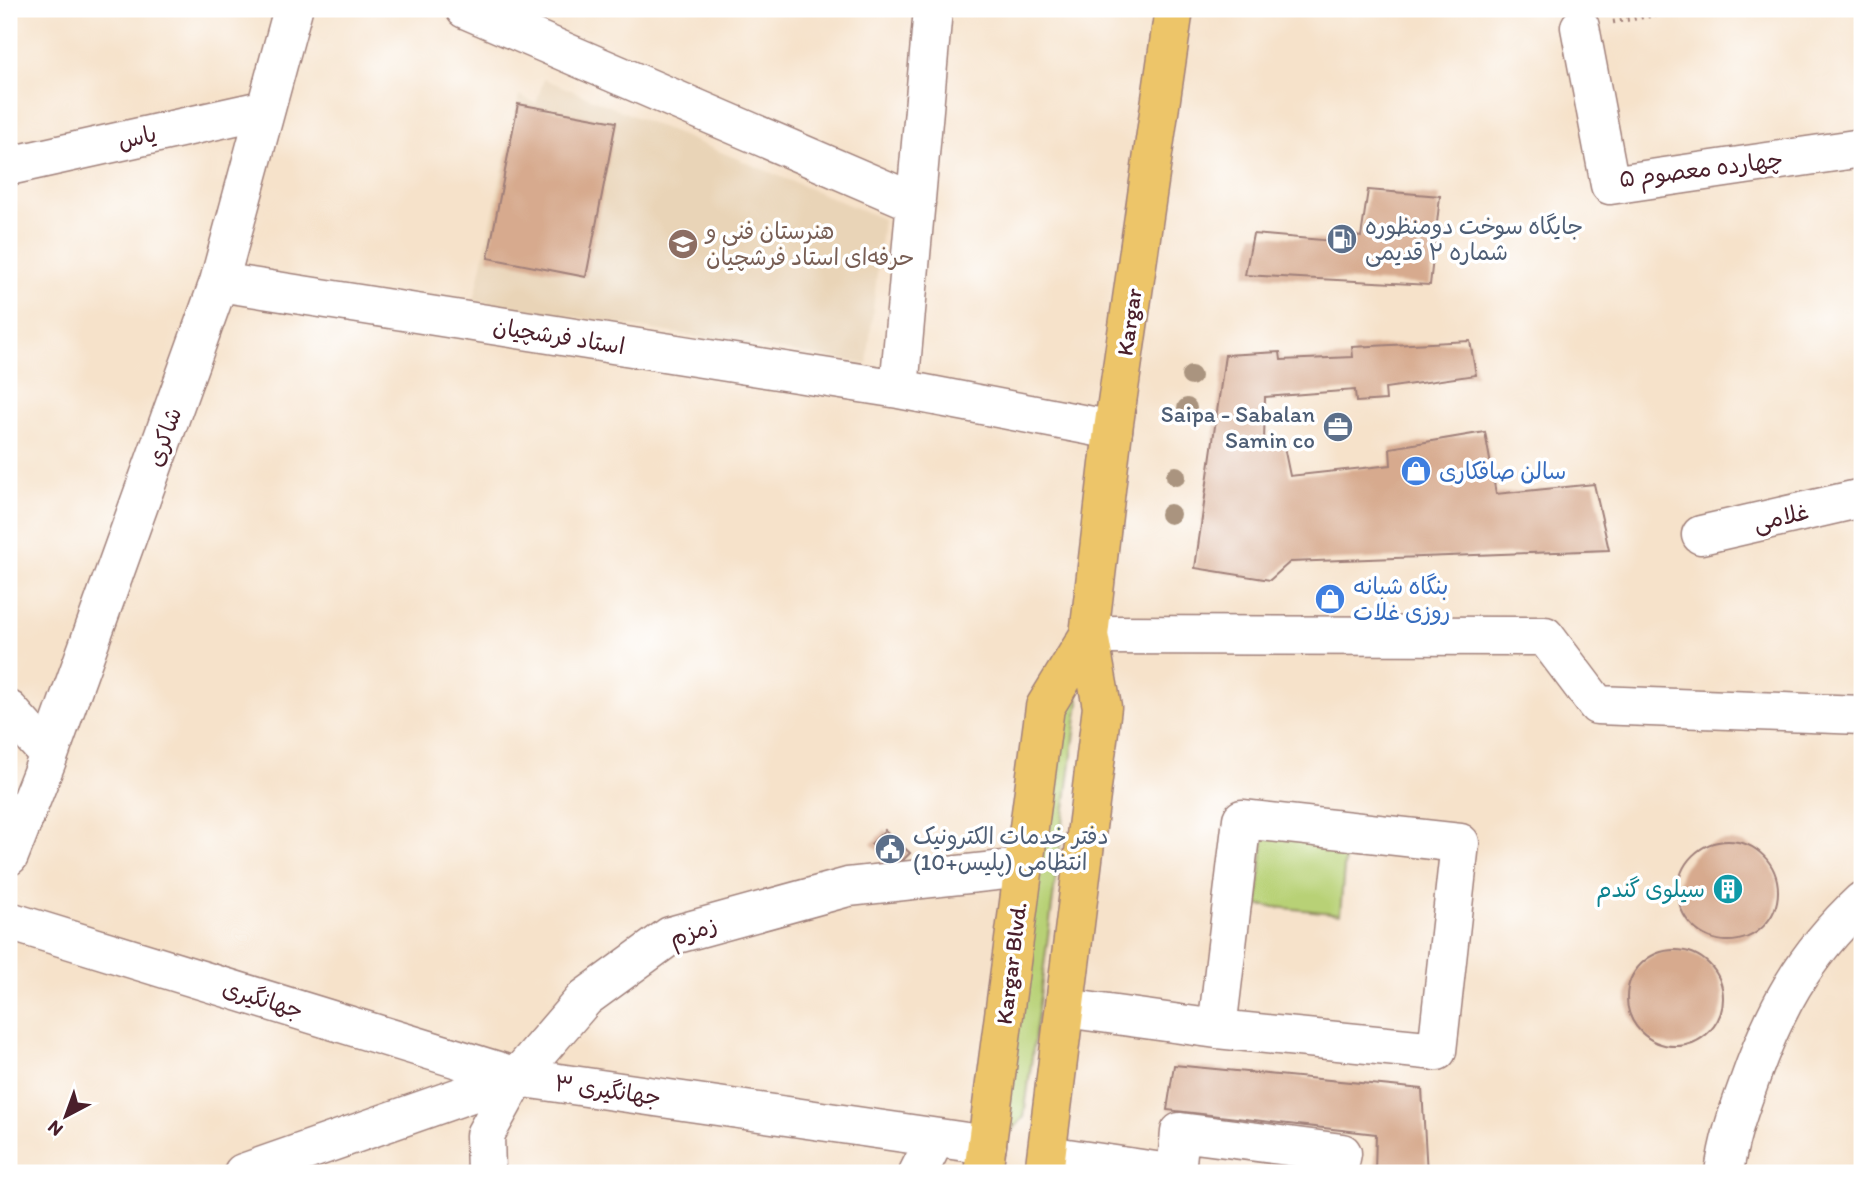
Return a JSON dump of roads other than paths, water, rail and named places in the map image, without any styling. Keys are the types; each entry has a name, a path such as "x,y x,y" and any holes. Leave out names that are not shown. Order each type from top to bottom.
{"main road":[{"name":"Kargar","path":"1088,635 1113,430 1174,9"},
{"name":"Kargar Blvd.","path":"985,1159 1045,707 1088,635"},
{"path":"985,1159 1045,1164 1102,706 1088,635"}],"street":[{"name":"شاکری","path":"9,856 49,755 219,282 293,9"},
{"path":"466,9 916,203"},
{"path":"899,389 933,9"},
{"name":"چهارده معصوم ۵","path":"1580,27 1611,185 1862,148"},
{"name":"یاس","path":"9,166 266,109"},
{"name":"استاد فرشچیان","path":"219,282 899,389 1113,430"},
{"name":"غلامی","path":"1700,535 1862,498"},
{"path":"1088,635 1545,636 1597,705 1862,715"},
{"path":"9,710 49,755"},
{"path":"1065,1008 1217,1029 1437,1051 1461,843 1242,819 1217,1029"},
{"name":"زمزم","path":"486,1173 485,1135 517,1077 585,998 670,936 848,887 1023,868"},
{"path":"1724,1173 1728,1141 1781,1002 1807,959 1862,901"},
{"name":"جهانگیری","path":"9,921 517,1077"},
{"name":"جهانگیری ۳","path":"243,1173 517,1077 935,1139 985,1159"},
{"path":"1176,1173 1180,1132 1342,1153 1338,1173"},
{"path":"918,1173 935,1139"},
{"path":"1045,1164 1169,1173"}],"place":[{"name":"جایگاه سوخت دومنظوره شماره ۲ قدیمی","path":"1342,239"},
{"name":"هنرستان فنی و حرفه‌ای استاد فرشچیان","path":"683,244"},
{"name":"Saipa - Sabalan Samin co","path":"1338,427"},
{"name":"سالن صافكارى","path":"1416,471"},
{"name":"بنگاه شبانه روزی غلات","path":"1330,599"},
{"name":"دفتر خدمات الکترونیک انتظامی (پلیس+10)","path":"890,849"},
{"name":"سیلوی گندم","path":"1728,889"}]}
